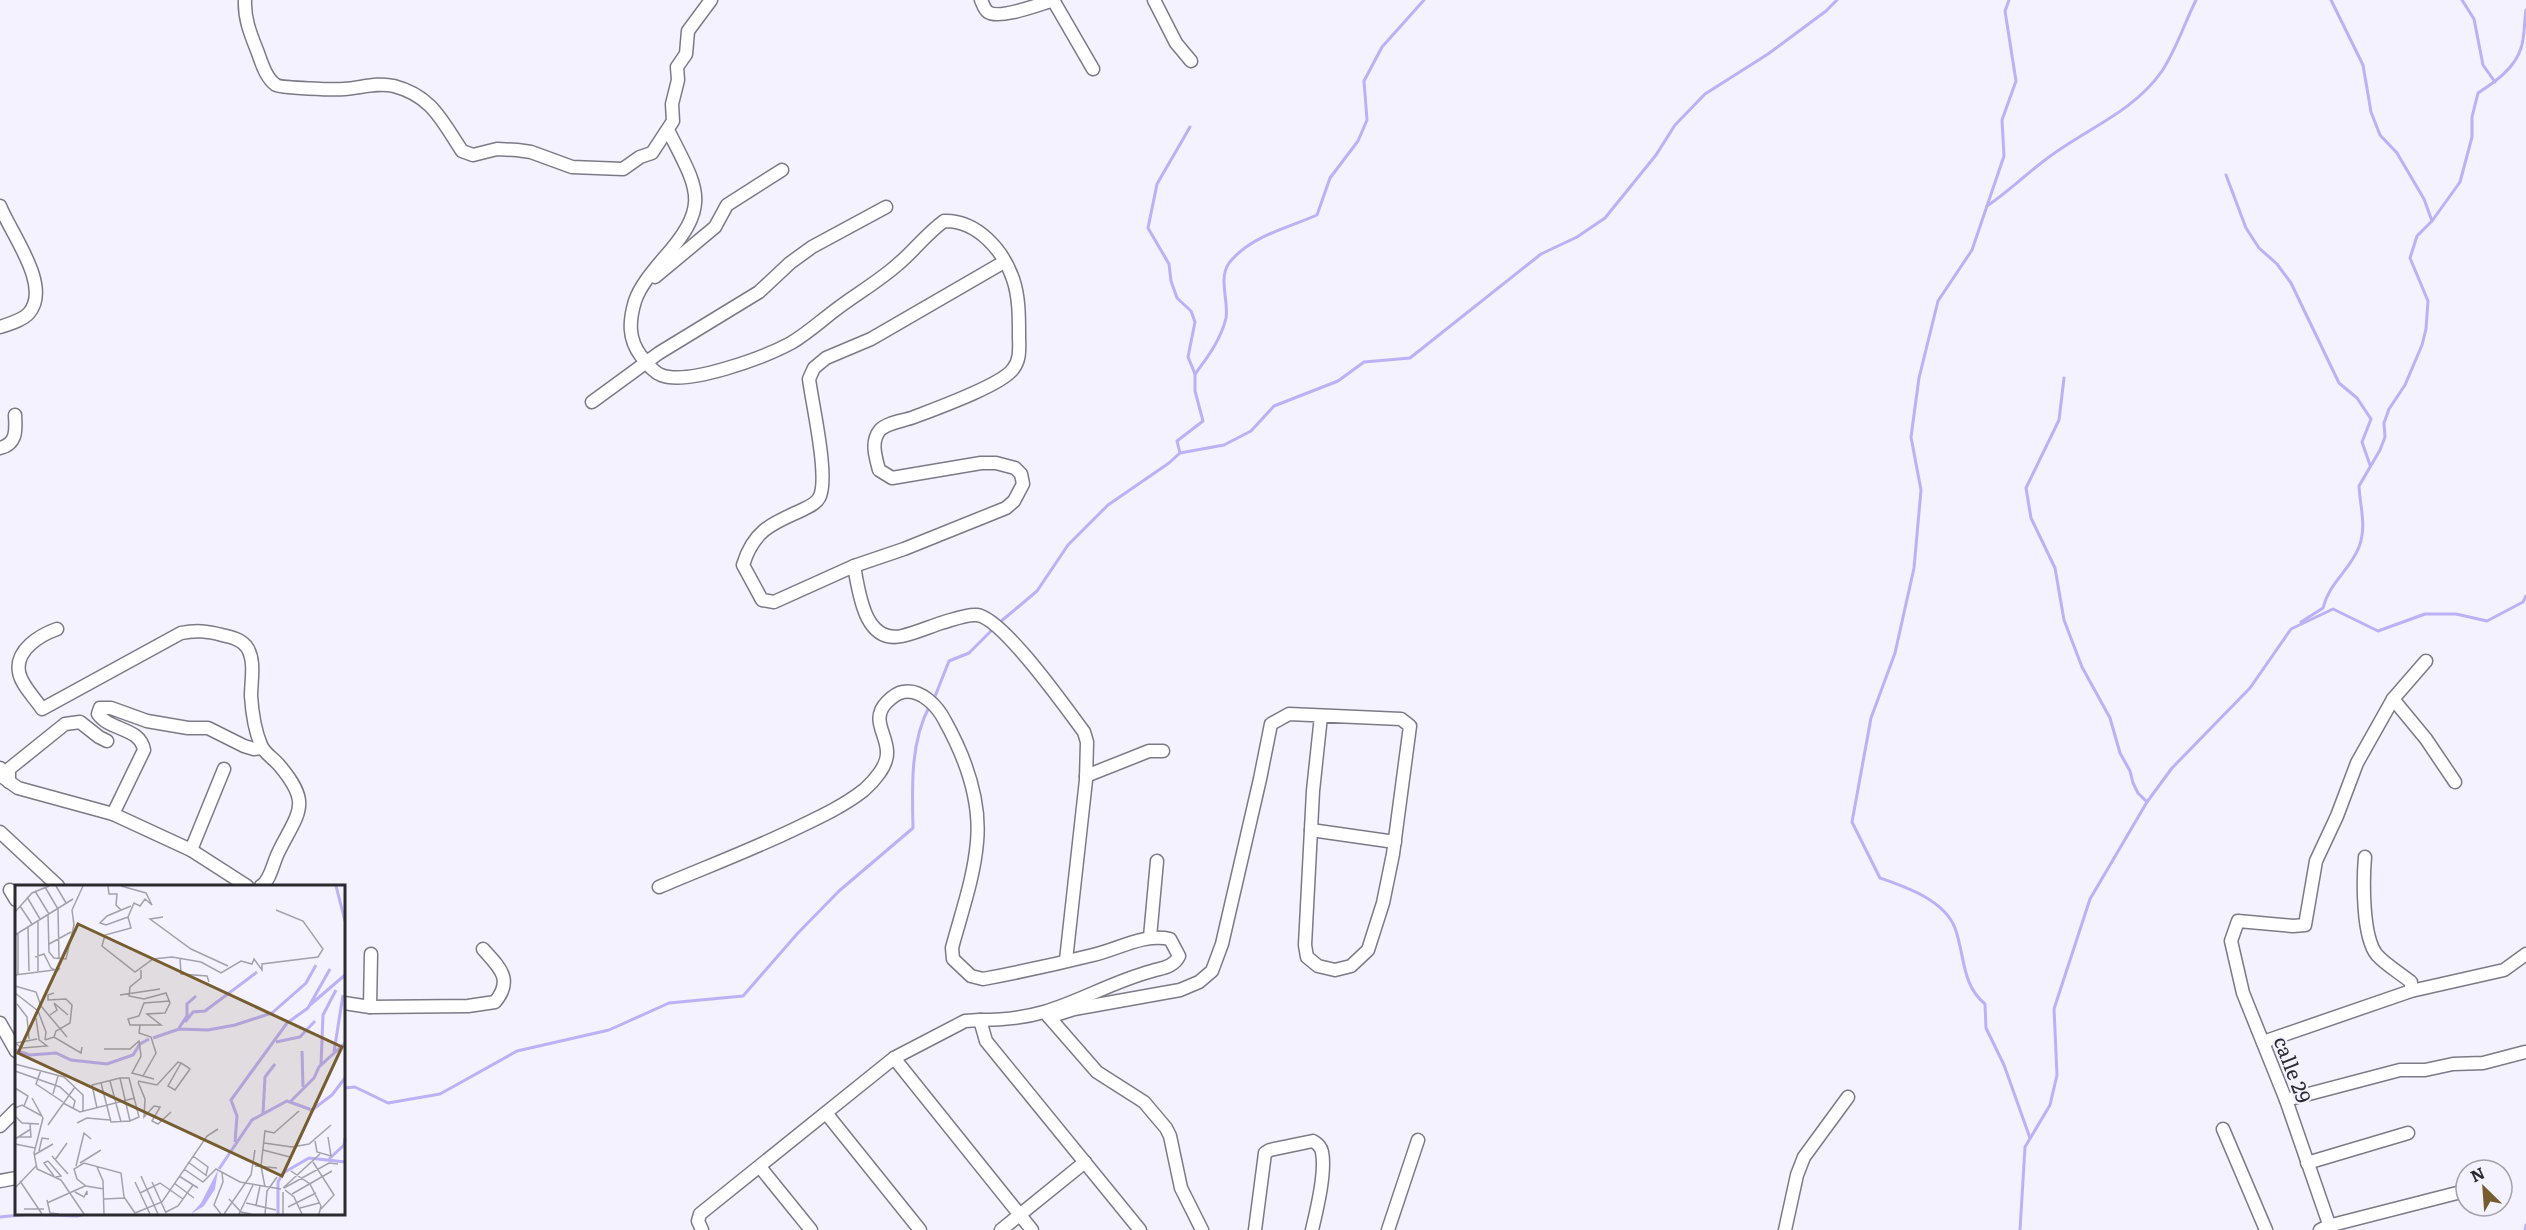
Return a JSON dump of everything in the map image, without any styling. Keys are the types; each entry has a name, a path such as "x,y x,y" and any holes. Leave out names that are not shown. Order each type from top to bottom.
{"street":[{"path":"245,0 244,13 249,32 268,77 276,85 285,88 316,87 342,90 382,84 396,87 432,105 462,151 468,154 473,155 497,149 517,150 531,152 572,167 622,169 640,157 652,153 673,121 672,104 678,80 677,67 686,54 688,31 711,0"},
{"path":"981,0 991,14 1000,15 1054,0 1093,69"},
{"path":"1154,0 1176,43 1191,61"},
{"path":"668,130 690,174 696,194 694,218 679,242 640,289 635,301 630,337 646,362 659,375 675,378 701,376 791,343 898,264 922,238 944,222 962,223 980,232 991,242 1004,262 1013,280 1019,313 1019,359 1008,376 914,417 889,425 880,430 874,450 879,470 891,478 981,464 1008,465 1021,474 1023,484 1019,493 1006,508 904,549 854,566 774,602 762,600 742,565 748,546 772,523 808,507 819,499 824,480 809,379 814,368 826,358 871,339 1004,262"},
{"path":"640,289 702,240 715,227 727,205 782,170"},
{"path":"0,206 34,276 38,294 28,315 0,327"},
{"path":"592,402 646,362 759,292 790,263 812,247 886,207"},
{"path":"0,448 13,441 16,433 15,415"},
{"path":"854,566 867,619 873,627 889,636 900,636 957,618 978,615 994,624 1015,644 1084,732 1087,742 1086,776 1065,960"},
{"path":"57,629 31,642 19,666 21,680 42,709 182,633 194,630 207,631 237,639 246,645 250,652 251,698 261,748 290,779 297,790 300,803 296,822 274,860 267,883 263,885"},
{"path":"2426,661 2393,699 2426,739 2456,782"},
{"path":"659,887 791,831 841,806 865,789 883,766 888,753 879,723 883,706 891,698 904,692 918,695 933,704 957,743 976,804 978,842 952,948 953,959 971,976 983,979 1092,955 1150,937 1170,939 1179,956 1176,962 1115,982 1047,1015"},
{"name":"calle 29","path":"2326,1229 2286,1100 2242,993 2231,940 2238,921 2305,925 2316,861 2337,816 2357,763 2393,699"},
{"path":"113,814 144,750 139,738 102,720 98,714 100,708 111,708 147,721 188,728 208,728 244,746 254,749 261,748"},
{"path":"702,1230 698,1221 700,1214 894,1058 965,1021 1047,1015 1180,990 1199,982 1212,971 1222,944 1271,724 1288,714 1401,719 1410,726 1395,842 1383,903 1368,950 1351,966 1335,970 1318,966 1307,957 1305,945 1311,830 1321,716"},
{"path":"9,782 9,769 65,724 80,722 108,741"},
{"path":"1086,776 1149,751 1163,751"},
{"path":"0,768 4,778 18,788 113,814 191,850 245,885"},
{"path":"191,850 224,769"},
{"path":"1311,830 1395,842"},
{"path":"0,832 57,885"},
{"path":"2365,857 2364,904 2370,942 2376,954 2411,982 2411,991"},
{"path":"1150,937 1157,861"},
{"path":"345,1003 370,1007 468,1006 495,1002 504,988 504,980 501,969 483,949"},
{"path":"370,1007 372,954"},
{"path":"2263,1042 2411,991 2504,970 2526,954"},
{"path":"1047,1015 1097,1072 1144,1102 1166,1128 1170,1136 1181,1188 1202,1230"},
{"path":"980,1020 986,1041 1140,1230"},
{"path":"0,1023 15,1049"},
{"path":"2286,1100 2400,1070 2425,1070 2453,1064 2483,1063 2524,1052"},
{"path":"894,1058 1032,1230"},
{"path":"1785,1230 1794,1184 1804,1157 1848,1097"},
{"path":"0,1126 15,1111"},
{"path":"826,1113 921,1230"},
{"path":"2223,1128 2266,1230"},
{"path":"2307,1163 2408,1133"},
{"path":"1388,1230 1418,1140"},
{"path":"1255,1230 1265,1153 1313,1141 1319,1145 1322,1153 1319,1196 1312,1230"},
{"path":"1001,1230 1085,1162"},
{"path":"760,1167 811,1230"},
{"path":"0,1181 15,1178"},
{"path":"2326,1229 2454,1194"}],"waterway":[{"path":"1195,374 1213,348 1224,326 1227,311 1224,276 1229,263 1258,239 1317,215 1330,178 1358,141 1367,120 1364,81 1382,47 1424,0"},
{"path":"999,623 1037,591 1068,545 1108,505 1180,453 1224,445 1251,431 1274,406 1338,381 1364,362 1410,358 1541,254 1577,237 1605,218 1656,155 1675,125 1705,94 1768,54 1826,11 1837,0"},
{"path":"2009,0 2005,11 2016,81 2002,120 2004,156 1972,250 1938,301 1919,378 1911,437 1921,490 1914,568 1895,653 1871,718 1852,822 1880,878 1923,896 1950,918 1955,928 1968,978 1977,996 1985,1004 1986,1028 2004,1065 2030,1138"},
{"path":"1987,206 2060,149 2122,110 2150,86 2167,62 2196,0"},
{"path":"2331,0 2363,65 2371,112 2380,135 2397,153 2424,199 2432,221"},
{"path":"2462,0 2474,19 2483,65 2495,82"},
{"path":"2301,622 2323,608 2330,591 2359,547 2363,532 2359,486 2380,450 2385,437 2384,423 2389,409 2405,385 2422,345 2426,329 2428,301 2410,258 2417,236 2432,221 2460,182 2472,137 2472,117 2478,93 2504,74 2514,62 2521,48 2526,10"},
{"path":"1180,453 1177,441 1203,421 1195,391 1195,374 1188,357 1195,322 1191,311 1177,298 1171,281 1169,264 1148,228 1157,184 1190,127"},
{"path":"2226,175 2246,228 2259,248 2277,264 2291,283 2339,383 2357,398 2371,419 2362,442 2370,465"},
{"path":"2064,378 2059,420 2026,488 2031,518 2055,568 2064,620 2082,667 2110,718 2120,753 2130,771 2133,783 2138,793 2147,802"},
{"path":"2020,1230 2025,1147 2050,1105 2057,1075 2054,1009 2090,899 2147,802 2172,768 2250,688 2291,629 2333,609 2378,631 2425,614 2456,614 2487,621 2523,602 2526,596"},
{"path":"934,699 949,661 969,653 994,628"},
{"path":"345,1088 355,1087 388,1103 440,1094 517,1051 609,1030 669,1003 743,996 797,934 839,891 913,828 916,749 923,719 930,705"},
{"path":"0,1217 20,1215"},
{"path":"54,1215 81,1215"},
{"path":"2525,1230 2526,1225"}]}
